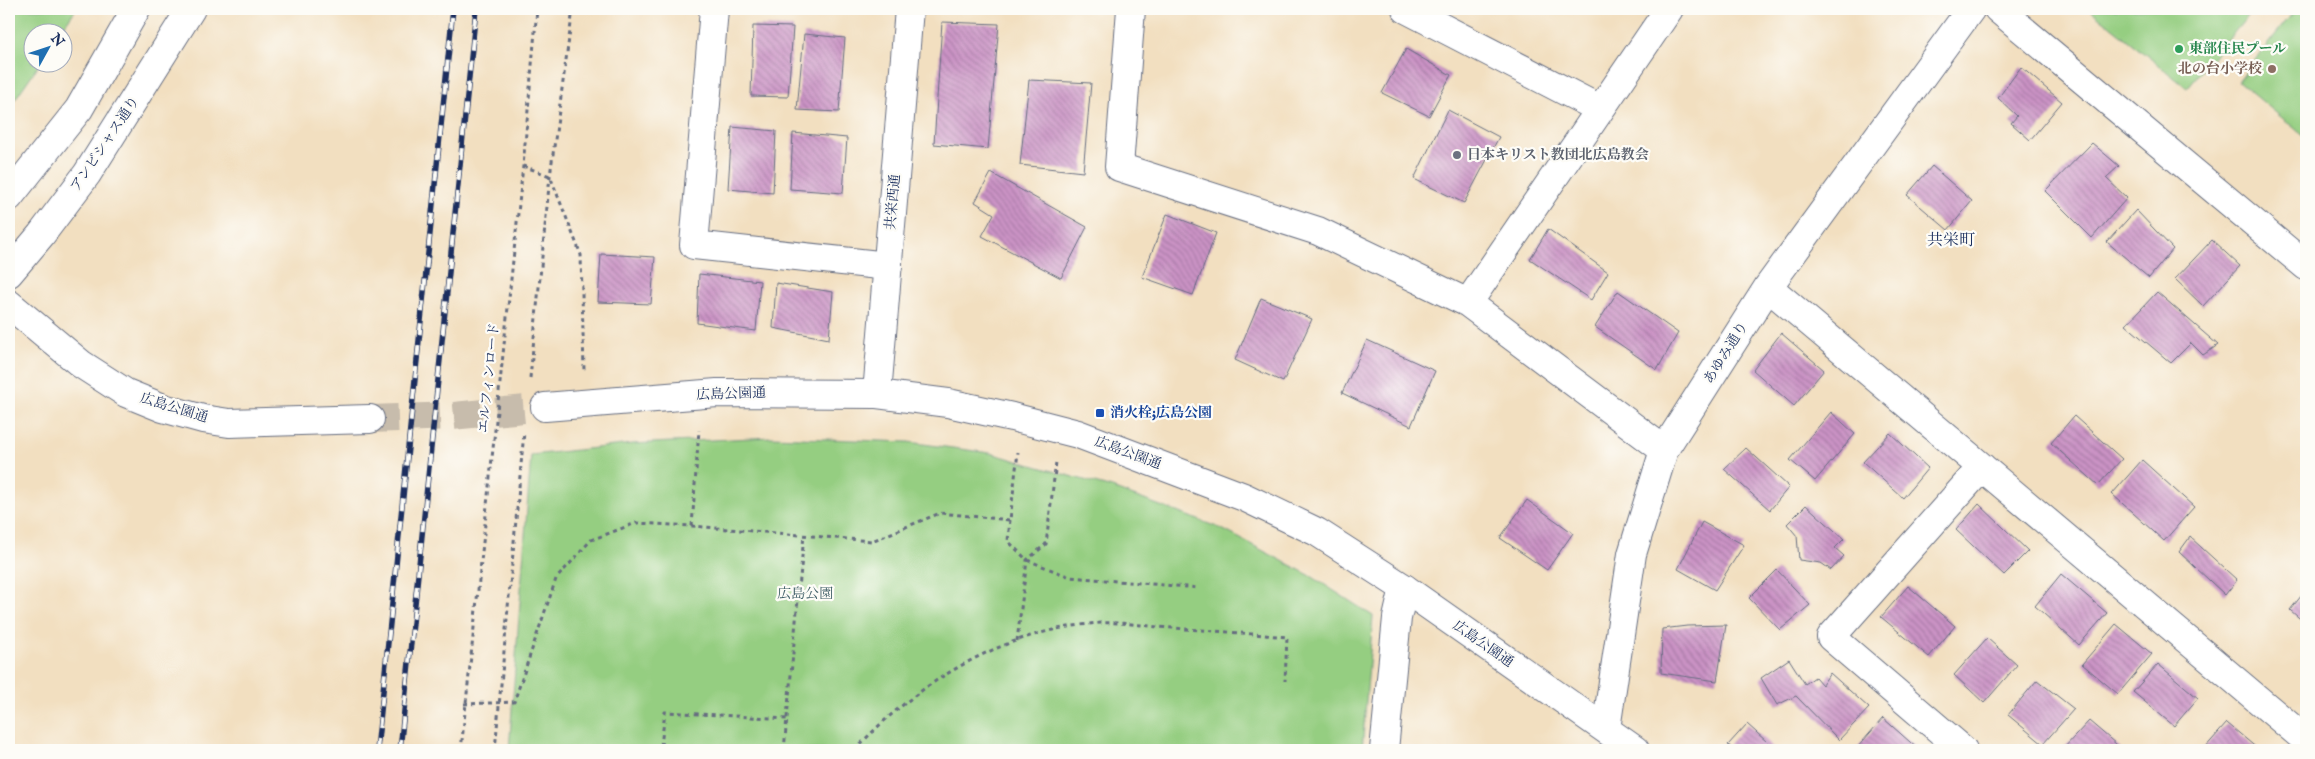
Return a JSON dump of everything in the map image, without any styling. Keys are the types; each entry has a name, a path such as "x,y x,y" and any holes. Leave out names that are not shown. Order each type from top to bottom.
{"street":[{"path":"9,197 79,109 136,9"},
{"name":"アンビシャス通り","path":"9,272 41,235 88,174 191,9"},
{"path":"714,9 694,245 888,266"},
{"name":"共栄西通","path":"878,394 909,9"},
{"path":"1131,9 1120,167 1318,230 1468,303 1664,450"},
{"path":"1406,9 1600,109"},
{"path":"1468,303 1669,9"},
{"name":"あゆみ通り","path":"1606,740 1632,554 1664,450 1768,287 1971,9"},
{"path":"1998,9 2306,266"},
{"path":"1768,287 2306,740"},
{"name":"広島公園通","path":"9,304 81,364 126,393 163,408 203,419 229,423 370,419"},
{"name":"広島公園通","path":"545,407 717,393 878,394 948,403 1078,434 1244,496 1317,532 1404,588 1606,740 1635,750"},
{"path":"1963,750 1831,637 1982,467"},
{"path":"1384,750 1397,618 1404,588"}],"path":[{"name":"エルフィンロード","path":"460,750 523,166 537,9"},
{"path":"523,166 550,176 581,255 584,378"},
{"path":"692,526 699,430"},
{"path":"1018,450 1008,541 1026,560 1070,577 1199,588"},
{"path":"1017,641 1026,560 1046,544 1056,462"},
{"path":"464,704 514,702 556,579 591,540 636,524 692,526 872,541 940,513 1010,520"},
{"path":"784,750 804,535"},
{"path":"855,750 890,714 960,665 1017,641 1064,628 1102,623 1287,637 1285,681"},
{"path":"661,746 665,712 787,719"}],"green space":[{"path":"9,9 76,9 67,22 22,22 22,72 34,72 9,108"},
{"name":"東部住民プール","path":"2089,9 2254,9 2187,88"},
{"path":"2296,9 2306,9 2306,138 2238,81"},
{"name":"広島公園","path":"772,437 908,442 990,453 1112,488 1220,528 1311,576 1373,616 1362,750 509,750 531,455 632,444"}],"building":[{"path":"942,22 999,24 988,149 934,144"},
{"path":"753,26 793,27 788,97 751,96"},
{"path":"804,34 845,38 839,112 797,110"},
{"path":"1406,49 1451,75 1429,116 1382,93"},
{"path":"2021,67 2062,102 2030,140 2011,123 2017,116 1998,98"},
{"path":"1029,80 1091,83 1083,172 1020,165"},
{"path":"1448,110 1499,137 1464,203 1414,179"},
{"path":"732,127 776,131 773,193 728,189"},
{"path":"793,133 847,138 843,193 790,189"},
{"path":"2092,143 2119,166 2106,178 2127,198 2092,238 2045,191"},
{"path":"1932,166 1972,201 1948,230 1907,195"},
{"path":"991,173 1087,227 1061,278 982,236 994,214 975,202"},
{"path":"2136,210 2173,249 2149,278 2107,242"},
{"path":"1167,214 1216,233 1193,295 1142,277"},
{"path":"1548,229 1608,272 1591,300 1530,259"},
{"path":"2212,240 2240,266 2203,306 2175,279"},
{"path":"601,254 655,257 651,304 598,302"},
{"path":"699,274 760,281 756,331 697,323"},
{"path":"776,283 833,292 829,339 773,328"},
{"path":"1618,291 1678,333 1657,370 1595,327"},
{"path":"2157,292 2218,345 2203,355 2191,343 2171,363 2126,325"},
{"path":"1261,298 1312,319 1283,382 1235,360"},
{"path":"1781,333 1824,370 1794,406 1753,370"},
{"path":"1367,340 1435,371 1411,426 1342,393"},
{"path":"1831,412 1855,434 1815,481 1790,460"},
{"path":"2074,416 2122,459 2098,485 2051,443"},
{"path":"1890,433 1928,468 1903,498 1863,462"},
{"path":"1746,448 1789,487 1770,510 1724,469"},
{"path":"2142,460 2194,507 2164,541 2112,494"},
{"path":"1527,500 1573,533 1547,570 1500,538"},
{"path":"1979,504 2028,551 2004,575 1956,530"},
{"path":"1806,505 1844,539 1835,548 1844,556 1831,570 1821,563 1799,560 1797,536 1787,524"},
{"path":"1702,522 1744,545 1715,590 1678,569"},
{"path":"2190,537 2237,580 2225,595 2179,552"},
{"path":"1777,570 1810,605 1780,630 1749,598"},
{"path":"2061,574 2107,613 2079,645 2035,606"},
{"path":"1908,586 1955,626 1929,657 1881,617"},
{"path":"2306,590 2306,624 2290,610"},
{"path":"2116,624 2152,654 2118,694 2082,664"},
{"path":"1726,625 1717,681 1661,673 1662,629"},
{"path":"1987,638 2017,665 1984,703 1954,675"},
{"path":"1789,659 1805,684 1815,677 1822,685 1830,673 1869,708 1839,740 1796,696 1777,705 1761,678"},
{"path":"2158,664 2198,698 2174,726 2133,692"},
{"path":"2037,680 2074,709 2043,744 2008,715"},
{"path":"1883,718 1919,750 1856,749"},
{"path":"2089,721 2123,750 2062,750"},
{"path":"2227,723 2259,750 2203,750"},
{"path":"1747,724 1776,750 1735,750 1728,745"}],"tunnel":[{"path":"370,419 453,416 545,407"}],"railway":[{"path":"377,750 453,9"},
{"path":"400,750 476,9"}],"place":[{"name":"東部住民プール","path":"2179,49"},
{"name":"北の台小学校","path":"2272,69"},
{"name":"日本キリスト教団北広島教会","path":"1457,155"},
{"name":"消火栓;広島公園","path":"1100,413"}],"district":[{"name":"共栄町","path":"1951,241"}]}
